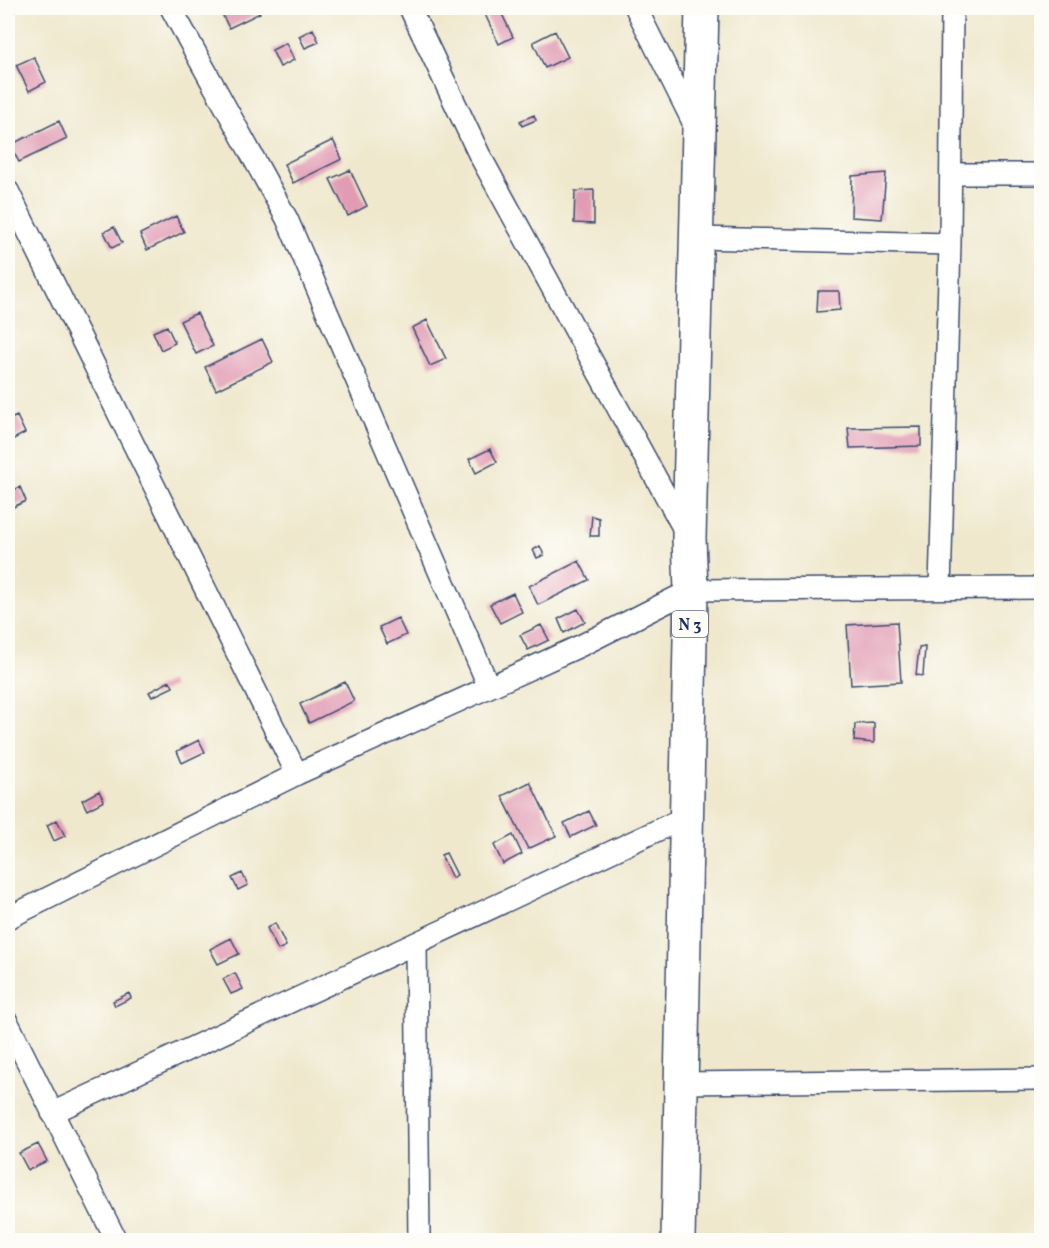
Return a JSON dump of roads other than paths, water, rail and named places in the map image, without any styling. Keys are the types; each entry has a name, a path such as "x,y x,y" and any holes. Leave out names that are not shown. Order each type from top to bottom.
{"main road":[{"name":"N 3","path":"678,1240 691,590 689,538 702,8"}],"street":[{"path":"171,8 287,219 489,687"},
{"path":"410,8 479,153 689,538"},
{"path":"636,8 700,136"},
{"path":"940,588 950,244 952,8"},
{"path":"951,174 1041,174"},
{"path":"8,191 297,774"},
{"path":"698,238 950,244"},
{"path":"8,918 297,774 582,645 691,590 1041,588"},
{"path":"52,1113 686,817"},
{"path":"416,943 419,1240"},
{"path":"8,1023 116,1240"},
{"path":"681,1083 1041,1079"}]}
